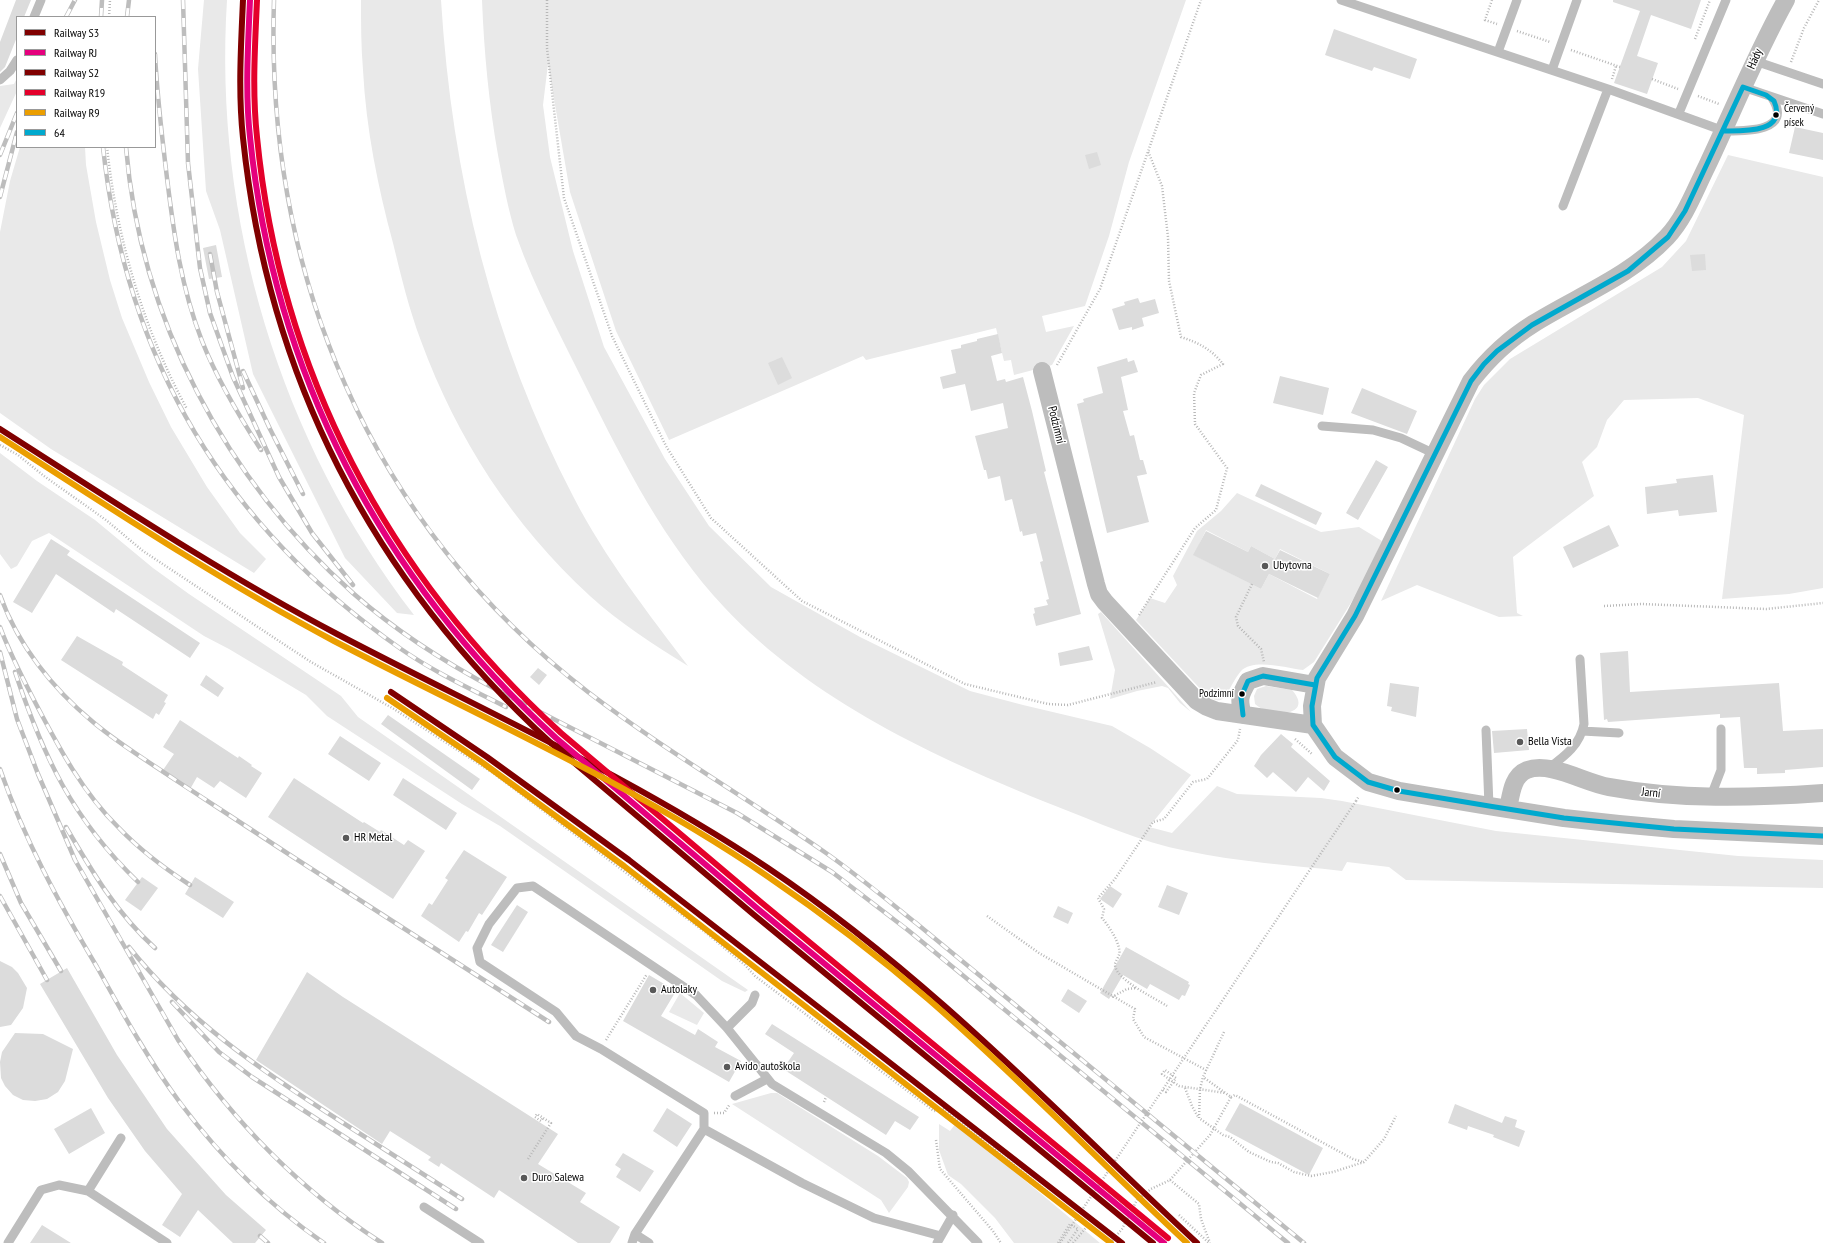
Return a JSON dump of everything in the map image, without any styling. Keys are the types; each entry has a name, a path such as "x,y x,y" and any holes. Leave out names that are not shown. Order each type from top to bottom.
{"street":[{"name":"Hády","path":"1313,725 1312,706 1317,678 1355,616 1471,381 1484,364 1497,351 1532,325 1628,270 1668,237 1685,211 1724,131 1770,28 1786,0"},
{"name":"Podzimní","path":"1044,378 1099,594 1105,602 1197,701 1207,707 1217,711 1313,725"},
{"path":"1243,715 1239,703 1241,693 1248,680 1263,676 1315,685"},
{"path":"1313,725 1335,757 1365,788 1399,791 1564,818 1650,827 1823,836"},
{"name":"Jarní","path":"1508,809 1513,785 1521,774 1534,769 1548,769 1608,787 1651,794 1787,796 1823,793"}],"lane":[{"path":"34,16 41,0"},
{"path":"1341,0 1679,113 1724,131 1741,131 1768,126 1773,123 1777,113 1776,106 1772,98"},
{"path":"1498,52 1517,0"},
{"path":"1552,70 1577,0"},
{"path":"1679,113 1726,0"},
{"path":"0,80 10,71 16,62"},
{"path":"1755,62 1823,84"},
{"path":"1743,87 1823,114"},
{"path":"1563,206 1608,89"},
{"path":"1322,426 1373,430 1401,438 1435,454"},
{"path":"1548,769 1569,752 1579,740 1582,731 1584,724 1580,659"},
{"path":"1711,796 1721,770 1721,729"},
{"path":"1486,730 1489,806"},
{"path":"1582,731 1619,734"},
{"path":"649,1243 634,1238 704,1129 704,1113 601,1048 576,1036 556,1012 480,962 477,948 489,924 518,888 533,886 696,995 727,1028 772,1084 886,1153 908,1171 978,1243"},
{"path":"727,1028 752,1003 755,995"},
{"path":"735,1096 768,1079"},
{"path":"704,1129 802,1183 874,1218 939,1240 953,1216"},
{"path":"88,1190 121,1138"},
{"path":"8,1243 41,1190 59,1185 88,1190 167,1243"},
{"path":"424,1207 480,1243"}],"path":[{"path":"109,16 110,0"},
{"path":"547,0 547,48 564,198 612,336 666,446 711,518 802,600 965,684 1048,704 1068,705 1175,676"},
{"path":"1044,378 1100,289 1201,0"},
{"path":"1492,0 1485,20 1620,67"},
{"path":"1787,73 1804,28 1818,0"},
{"path":"107,148 115,206 132,275 155,343 173,384 188,409"},
{"path":"1130,629 1195,528 1216,510 1228,468 1195,424 1194,393 1202,375 1223,364 1215,354 1201,344 1181,337 1169,281 1168,237 1162,186 1148,151"},
{"path":"0,445 18,455 44,476 106,520 143,551 311,662 436,735 493,773 705,932 769,987 934,1111 943,1109 947,1112 1111,1242 1122,1229 1137,1200 1151,1189 1170,1180 1213,1129 1231,1097"},
{"path":"1252,584 1236,617 1238,626 1261,649 1265,666"},
{"path":"1604,606 1642,604 1766,609 1823,603"},
{"path":"1291,736 1313,755"},
{"path":"1167,1006 1137,988 1119,975 1114,968 1119,950 1110,927 1102,918 1104,909 1098,898 1117,876 1153,822 1164,819 1193,782 1208,779 1238,740"},
{"path":"1059,1243 1365,788"},
{"path":"986,916 1039,953 1134,1010 1133,1019 1144,1037 1206,1070"},
{"path":"610,1034 652,966"},
{"path":"1112,997 1127,989 1137,988"},
{"path":"1199,1118 1200,1089 1203,1077 1224,1032"},
{"path":"1163,1090 1166,1092 1170,1088 1173,1083 1176,1078 1165,1070 1162,1074 1166,1077 1171,1080 1175,1083 1185,1088 1225,1093"},
{"path":"1203,1077 1231,1097 1235,1095 1353,1160 1364,1162"},
{"path":"1185,1088 1192,1106 1199,1118 1213,1129 1222,1135 1230,1137 1249,1152 1303,1175 1311,1176 1333,1172 1364,1162 1384,1139 1396,1116"},
{"path":"528,1159 551,1124 543,1118"},
{"path":"936,1140 940,1169 993,1231 1001,1243"},
{"path":"1170,1180 1199,1204 1201,1219 1210,1243"},
{"path":"1180,1215 1210,1243"},
{"path":"1059,1243 1070,1224 1078,1229 1068,1243"},
{"path":"1073,1243 1089,1224"}],"shaded area":[{"path":"204,0 227,0 226,82 231,164 245,245 265,324 292,402 326,476 367,548 414,615 397,613 345,558 253,374 220,230 206,191 198,69"},
{"path":"361,0 441,0 455,130 466,194 481,256 499,318 520,378 545,438 586,520 613,564 688,666 650,642 613,615 590,596 562,569 512,510 490,479 452,412 435,377 413,317 382,201 367,114 362,53"},
{"path":"482,0 1186,0 1129,162 1109,236 1085,306 1042,316 1046,332 1074,326 1052,365 1014,375 1011,360 1004,361 996,328 866,360 863,356 669,440 616,331 570,192 548,64 543,105 550,157 573,251 604,347 665,459 709,526 771,587 860,637 970,691 1112,726 1150,748 1191,775 1149,827 1172,833 1217,786 1237,794 1321,798 1342,801 1496,831 1738,856 1823,860 1823,888 1406,880 1389,867 1347,862 1342,871 1245,861 1206,855 1170,847 1136,837 1008,787 920,746 835,698 796,671 759,641 724,607 703,583 683,557 648,503 631,475 601,418 540,294 523,255 513,225 498,155 492,117 484,39"},
{"path":"16,80 16,93 0,128 0,86 14,84"},
{"path":"20,148 85,148 86,165 96,222 110,280 122,318 149,382 171,427 207,487 240,533 266,559 254,573 51,449 0,413 0,232 10,181"},
{"path":"1728,155 1823,177 1823,588 1789,594 1722,599 1744,415 1698,398 1624,400 1607,420 1597,447 1582,462 1594,496 1513,557 1517,613 1523,616 1499,617 1417,585 1381,601 1475,399 1484,385 1510,359 1662,267 1686,241"},
{"path":"0,453 37,481 95,520 153,568 189,594 341,696 358,717 748,990 745,992 722,981 500,826 462,804 327,716 306,695 229,649 204,636 49,533 32,541 17,566 11,569 0,554"},
{"path":"1237,493 1321,532 1359,527 1382,541 1359,590 1314,662 1303,670 1262,664 1246,667 1241,671 1224,698 1217,700 1206,695 1136,620 1150,598 1165,603 1177,585 1173,576 1197,531 1221,511","holes":["1206,530 1248,552 1251,546 1275,559 1280,549 1330,574 1317,599 1269,574 1261,589 1194,555"]},
{"path":"1101,612 1191,712 1180,703 1168,688 1162,686 1137,691 1110,699 1115,670 1098,614"},
{"path":"1266,686 1292,690 1298,699 1298,705 1295,710 1280,713 1271,712 1262,709 1255,704 1254,696 1257,689"},
{"path":"680,993 704,1013 697,1025 669,1012"},
{"path":"771,1093 777,1093 878,1156 907,1178 909,1182 908,1187 889,1213 881,1200 732,1104"},
{"path":"956,1123 1100,1243 1014,1243 995,1218 961,1184 948,1175 939,1150 939,1124 950,1131"}],"building":[{"path":"16,0 31,0 24,16 16,16 16,40 5,67 0,72 0,42"},
{"path":"1613,0 1701,0 1691,29 1651,15 1637,56 1658,63 1647,94 1614,83 1640,11 1613,2"},
{"path":"1334,29 1417,59 1410,79 1374,67 1372,71 1325,55"},
{"path":"1795,127 1823,133 1823,160 1789,153"},
{"path":"1097,152 1101,165 1089,169 1085,155"},
{"path":"216,245 222,277 209,279 203,248"},
{"path":"1705,254 1706,270 1692,271 1690,255"},
{"path":"1138,298 1140,303 1155,299 1159,313 1142,318 1144,326 1132,330 1132,327 1119,330 1112,309 1125,305 1124,302"},
{"path":"998,334 1002,353 991,356 997,381 1005,379 1006,382 1023,377 1046,471 1044,472 1081,614 1036,626 1033,614 1035,613 1034,608 1048,605 1046,600 1049,599 1040,562 1043,561 1036,533 1023,536 1022,531 1020,532 1012,499 1005,501 1000,476 988,479 986,470 984,470 975,436 1008,428 1003,403 971,411 965,384 943,389 940,377 956,373 951,350 961,348 961,345 977,341 977,339"},
{"path":"782,357 792,378 778,385 768,363"},
{"path":"1127,358 1128,362 1134,360 1138,372 1121,377 1128,410 1123,411 1130,436 1134,435 1140,460 1143,460 1147,474 1137,476 1149,522 1107,533 1077,404 1084,402 1083,399 1103,393 1097,367"},
{"path":"1280,376 1329,388 1323,415 1273,403"},
{"path":"1362,388 1417,411 1407,434 1351,413"},
{"path":"1376,460 1388,467 1358,520 1346,513"},
{"path":"1713,475 1717,512 1679,516 1678,510 1647,514 1645,487 1677,483 1676,479"},
{"path":"1261,484 1322,513 1316,525 1255,496"},
{"path":"1609,525 1619,546 1573,568 1563,547"},
{"name":"Ubytovna","path":"1206,531 1248,552 1251,546 1275,559 1280,550 1330,574 1318,598 1269,574 1261,589 1193,555"},
{"path":"51,539 70,551 67,555 200,643 190,658 116,609 114,613 56,574 32,613 13,602"},
{"path":"77,636 123,662 122,665 168,695 164,702 166,703 159,715 156,713 153,719 61,660"},
{"path":"1089,646 1093,660 1060,666 1058,653"},
{"path":"1628,651 1630,692 1779,683 1783,731 1823,729 1823,767 1785,770 1785,773 1757,774 1757,768 1744,768 1740,717 1720,718 1720,714 1608,722 1607,719 1604,720 1600,653"},
{"path":"538,668 547,675 539,685 530,677"},
{"path":"206,675 224,688 218,697 200,685"},
{"path":"1390,683 1419,687 1416,717 1391,711 1392,707 1387,706"},
{"path":"388,715 480,779 472,790 381,724"},
{"path":"180,720 238,758 239,756 262,773 246,798 220,781 214,788 197,777 189,791 161,773 174,754 163,747"},
{"path":"1527,729 1529,750 1494,753 1492,731"},
{"path":"1281,734 1293,744 1291,747 1330,781 1324,791 1308,777 1296,792 1273,772 1267,778 1254,766 1261,755"},
{"path":"340,736 381,763 369,781 328,754"},
{"name":"HR Metal","path":"294,778 363,823 364,822 380,832 381,830 404,845 408,840 425,851 393,899 268,817"},
{"path":"403,778 457,813 446,830 393,795"},
{"path":"464,850 507,877 482,915 479,913 468,932 466,931 459,942 421,916 429,903 432,905 448,880 445,878"},
{"path":"142,877 158,888 141,911 125,900"},
{"path":"195,877 234,902 223,918 185,894"},
{"path":"1167,885 1188,893 1179,915 1158,907"},
{"path":"1110,886 1122,894 1113,908 1100,899"},
{"path":"517,905 528,912 503,952 491,945"},
{"path":"1058,906 1073,913 1068,924 1053,917"},
{"path":"1126,947 1189,982 1188,984 1190,985 1185,996 1182,995 1179,1000 1150,984 1147,989 1123,975 1109,999 1100,993"},
{"path":"0,961 12,967 18,973 27,988 23,1008 11,1025 0,1027"},
{"path":"67,968 117,1055 167,1129 226,1195 266,1230 255,1243 233,1243 198,1210 180,1237 162,1225 182,1194 145,1151 108,1098 40,984"},
{"path":"307,972 343,997 558,1134 538,1164 586,1193 580,1202 620,1227 610,1243 578,1243 499,1190 494,1198 441,1163 439,1167 428,1160 431,1157 390,1131 382,1144 256,1060"},
{"path":"649,975 676,991 661,1016 695,1035 698,1029 718,1042 715,1047 741,1061 729,1082 623,1021"},
{"path":"1068,989 1087,1001 1079,1013 1061,1001"},
{"path":"772,1024 919,1117 910,1130 895,1121 886,1135 783,1069 794,1053 765,1034"},
{"path":"15,1033 43,1034 73,1049 65,1081 58,1092 47,1099 35,1101 23,1100 13,1095 5,1086 1,1078 0,1062 2,1052"},
{"path":"1240,1103 1323,1148 1309,1175 1225,1130"},
{"path":"1455,1104 1502,1123 1505,1116 1517,1120 1515,1127 1525,1131 1519,1147 1493,1137 1494,1135 1468,1126 1467,1130 1448,1123"},
{"path":"91,1108 105,1133 69,1154 54,1129"},
{"path":"667,1108 692,1124 677,1147 653,1131"},
{"path":"623,1153 654,1171 640,1192 616,1177 621,1169 615,1165"},
{"path":"42,1225 71,1243 30,1243"}],"railway":[{"path":"67,16 75,0"},
{"path":"101,16 102,0"},
{"path":"127,16 129,0"},
{"path":"183,0 188,163 200,268 210,313 233,377 279,477 312,533 353,585"},
{"path":"274,0 276,101 288,200 312,295 346,385 390,471 445,551 511,625 588,692 646,734 826,853 860,878 1304,1243"},
{"path":"156,70 172,220 179,261 189,301 202,341 214,369 261,450"},
{"path":"0,155 16,115"},
{"path":"0,197 16,136"},
{"path":"103,148 115,225 135,298 161,367 195,432 235,493 283,549 339,601 401,649 426,665 506,707"},
{"path":"126,148 135,211 150,273 171,334 197,392 229,448 266,500 308,549 354,594 405,634 459,669 737,813 832,872 909,931 1288,1243"},
{"path":"210,254 217,292 243,388"},
{"path":"243,371 303,494"},
{"path":"0,595 16,631 26,648 50,680 78,709 113,738 290,855 549,1022"},
{"path":"0,627 12,657 36,704 63,753 94,800 135,844 190,885"},
{"path":"0,652 17,719 38,774 75,860 178,1040 199,1070 245,1126 270,1152 323,1200 382,1243"},
{"path":"15,672 37,732 63,785 95,834 138,882"},
{"path":"0,769 31,846 56,895 127,1020 169,1088 196,1123 229,1161 284,1213 324,1243"},
{"path":"66,827 95,875 117,906 141,935 155,948"},
{"path":"0,854 21,903 61,971"},
{"path":"0,896 47,980"},
{"path":"129,947 175,998 226,1042 252,1062 308,1100 462,1199"},
{"path":"172,1002 219,1052 252,1077 456,1209"},
{"path":"260,1236 268,1243"}],"rail line":[{"name":"S2","path":"243,0 240,86 241,121 256,227 277,311 305,393 340,470 383,544 432,614 489,681 552,744 753,914 1153,1243"},
{"name":"RJ","path":"250,0 247,86 248,120 263,224 283,308 311,389 346,466 389,540 438,610 494,676 556,738 758,909 1164,1243"},
{"name":"R19","path":"257,0 254,86 255,120 270,224 290,307 317,387 352,464 394,537 443,606 499,671 561,733 762,903 1168,1238"},
{"name":"S3","path":"0,429 125,509 294,611 610,774 664,804 768,868 883,953 937,999 1042,1095 1197,1243"},
{"name":"R9","path":"0,437 165,543 291,618 609,781 715,842 767,876 849,935 928,999 1027,1089 1187,1243"},
{"name":"S3","path":"391,692 487,757 629,860 1122,1243"},
{"name":"R9","path":"387,698 483,763 624,866 1111,1243"}],"transit line":[{"name":"64","path":"1724,131 1752,130 1769,125 1775,119 1777,111 1774,101 1766,95 1743,87 1685,211 1668,237 1628,271 1532,325 1497,351 1484,364 1471,381 1355,616 1317,678 1312,706 1313,725 1335,757 1368,782 1399,791 1564,818 1674,829 1823,836"},
{"name":"64","path":"1243,715 1241,697 1248,681 1263,676 1315,685"}],"place":[{"name":"Červený písek","path":"1776,115"},
{"name":"Ubytovna","path":"1265,566"},
{"name":"Podzimní","path":"1242,694"},
{"name":"Bella Vista","path":"1520,742"},
{"name":"HR Metal","path":"346,838"},
{"name":"Autolaky","path":"653,990"},
{"name":"Avido autoškola","path":"727,1067"},
{"name":"Duro Salewa","path":"524,1178"}]}
